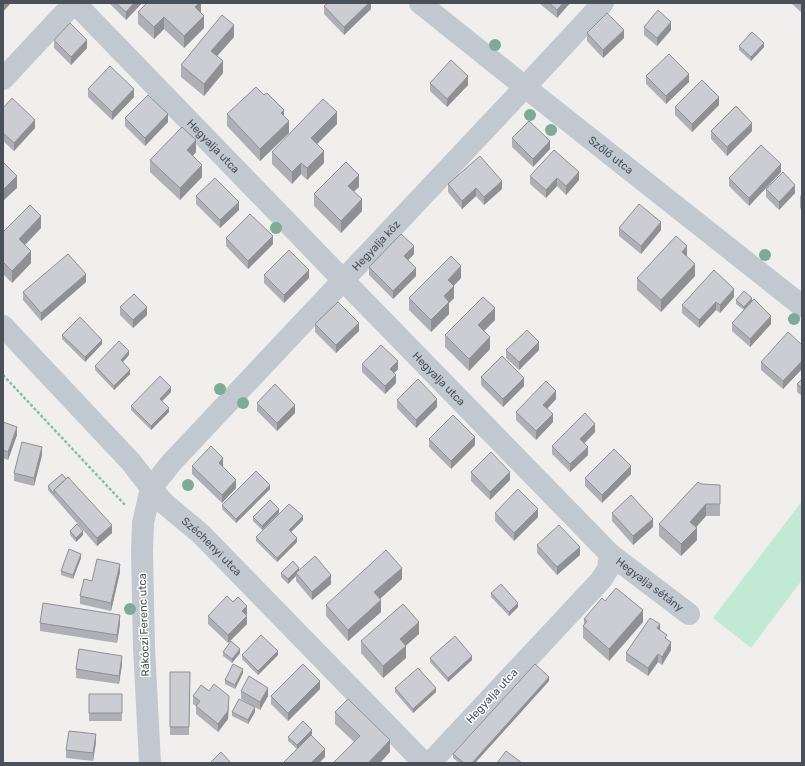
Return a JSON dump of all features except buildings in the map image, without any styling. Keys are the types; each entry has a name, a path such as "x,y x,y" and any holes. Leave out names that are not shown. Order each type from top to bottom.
{"street":[{"name":"Hegyalja utca","path":"3,79 75,3 610,554 608,569 601,580 430,763"},
{"name":"Szőlő utca","path":"420,3 802,306"},
{"name":"Hegyalja köz","path":"152,488 172,462 603,3"},
{"name":"Széchenyi utca","path":"3,326 131,462 166,504 201,534 424,763"},
{"name":"Rákóczi Ferenc utca","path":"150,763 144,647 142,551 143,523 152,488"},
{"name":"Hegyalja sétány","path":"610,554 689,614"}],"path":[{"path":"3,375 143,523"}],"green space":[{"path":"802,501 802,580 751,648 713,618"}]}
